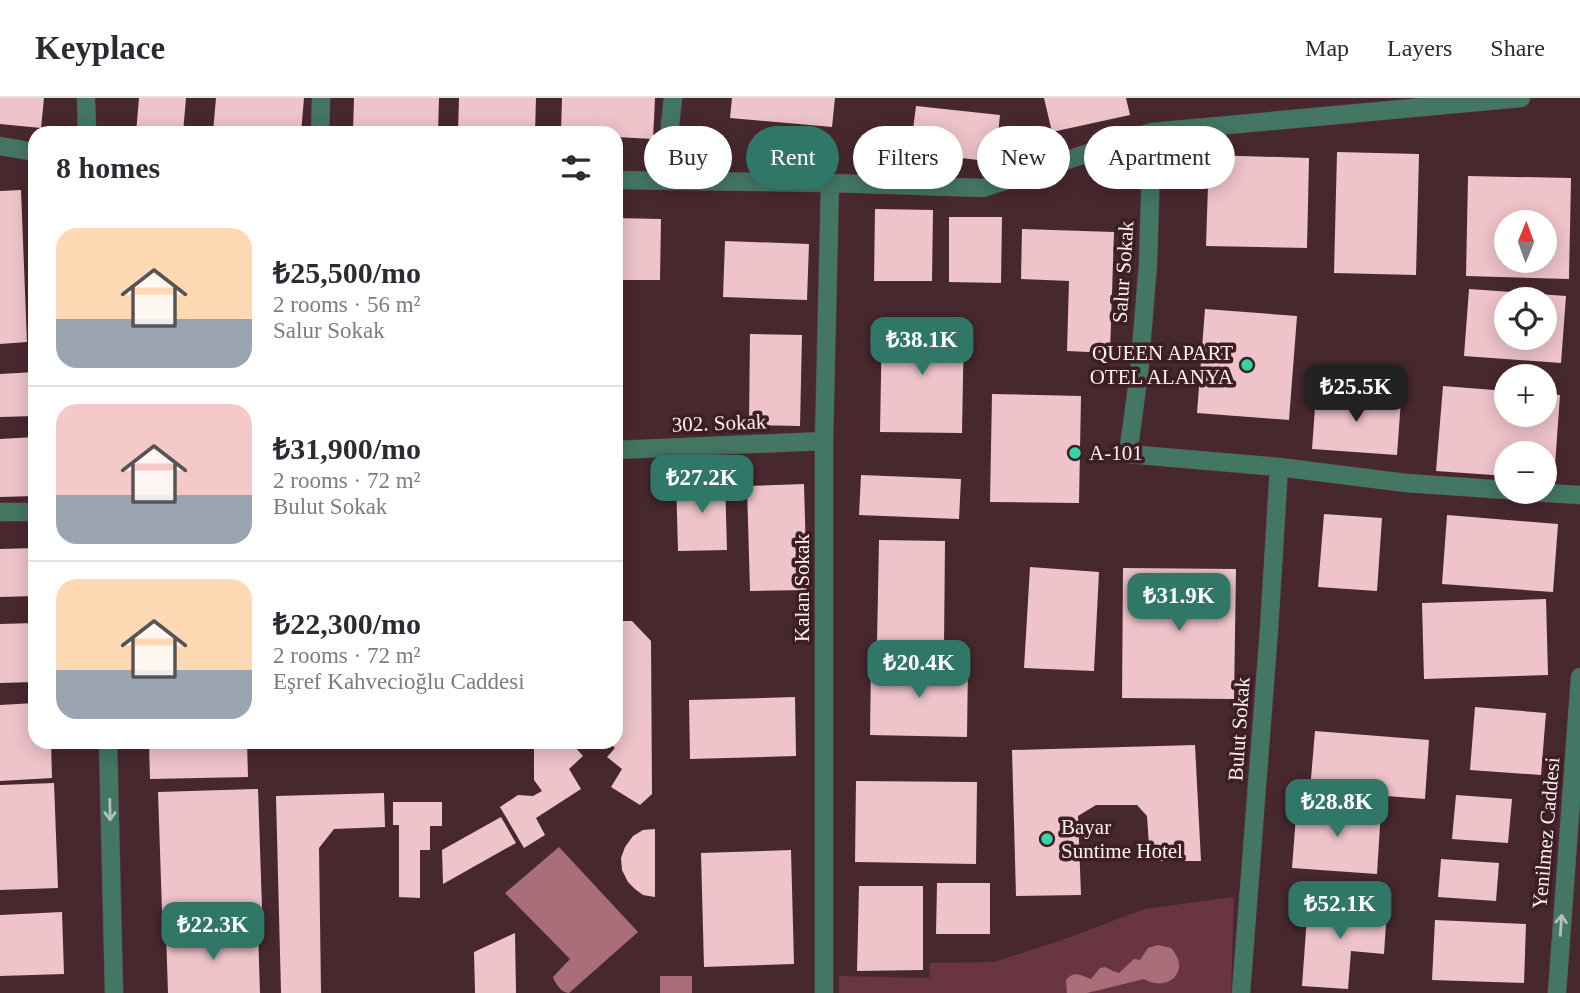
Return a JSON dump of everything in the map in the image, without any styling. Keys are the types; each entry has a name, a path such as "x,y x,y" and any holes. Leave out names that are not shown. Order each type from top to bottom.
{"street":[{"path":"86,98 87,126"},
{"path":"320,126 321,98"},
{"path":"670,126 673,98"},
{"path":"1217,126 1521,98"},
{"path":"0,146 28,151"},
{"path":"839,183 983,188 1084,155"},
{"path":"623,180 644,181"},
{"name":"Kalan Sokak","path":"824,993 824,441 830,189"},
{"name":"Salur Sokak","path":"1150,189 1148,264 1139,373 1128,454 1279,467 1406,483 1494,489"},
{"name":"302. Sokak","path":"623,450 824,441"},
{"name":"Bulut Sokak","path":"1241,993 1279,467"},
{"path":"1557,494 1580,495"},
{"path":"0,512 28,512"},
{"name":"Yenilmez Caddesi","path":"1557,993 1566,845 1578,755 1580,677"},
{"path":"108,749 114,993"}],"shaded area":[{"path":"559,847 638,932 569,993 561,990 553,977 570,959 505,893"},
{"path":"1234,897 1231,993 839,993 839,976 929,978 930,963 994,962 1144,909"},
{"path":"1158,945 1171,948 1177,957 1178,972 1169,981 1153,983 1144,979 1087,993 1067,993 1066,980 1072,975 1078,974 1091,979 1100,968 1105,967 1119,973 1134,959 1140,960 1148,948"},
{"path":"660,976 692,976 692,993 660,993"}],"building":[{"path":"0,98 44,98 41,126 0,124"},
{"path":"139,98 186,98 184,126 137,126"},
{"path":"216,98 304,98 302,126 214,126"},
{"path":"354,98 439,98 438,126 353,126"},
{"path":"459,98 536,98 535,126 458,126"},
{"path":"562,98 655,98 654,126 644,126 644,139 623,137 623,126 561,126"},
{"path":"732,98 835,98 832,126 730,118"},
{"path":"1044,98 1126,98 1130,115 1070,128 1051,126"},
{"path":"916,106 1000,115 999,126 977,126 977,160 963,158 963,126 913,126"},
{"path":"1337,152 1419,154 1416,275 1334,273"},
{"path":"1235,156 1309,158 1307,248 1206,246 1208,189 1235,189"},
{"path":"1468,176 1571,178 1569,279 1466,276"},
{"path":"21,190 27,342 0,344 0,191"},
{"path":"875,209 933,210 932,281 874,281"},
{"path":"949,217 1002,217 1001,283 949,282"},
{"path":"623,218 661,219 660,280 623,280"},
{"path":"1022,229 1114,232 1110,353 1067,351 1069,281 1021,279"},
{"path":"725,241 809,244 807,300 723,297"},
{"path":"1469,289 1494,291 1494,350 1557,350 1557,295 1566,296 1561,363 1464,356"},
{"name":"QUEEN APART OTEL ALANYA","path":"1205,309 1297,316 1289,420 1197,413"},
{"path":"882,320 964,322 962,433 880,432"},
{"path":"750,334 802,335 800,426 749,425"},
{"path":"28,372 28,416 0,417 0,374"},
{"path":"1443,386 1494,390 1494,427 1557,427 1557,395 1560,395 1557,441 1494,441 1494,475 1436,471"},
{"path":"992,394 1081,396 1079,503 990,502"},
{"path":"1316,394 1401,400 1397,455 1312,449"},
{"path":"28,437 28,496 0,497 0,439"},
{"path":"861,475 961,479 959,519 859,515"},
{"path":"725,478 727,550 678,551 676,479"},
{"path":"804,484 807,590 750,591 747,486"},
{"path":"1324,514 1382,518 1377,591 1318,587"},
{"path":"1447,515 1558,524 1553,592 1442,584"},
{"path":"879,540 945,541 944,645 877,644"},
{"path":"28,548 28,596 0,597 0,549"},
{"path":"1030,567 1099,572 1094,671 1024,668"},
{"path":"1123,568 1236,569 1234,699 1122,698"},
{"path":"1546,599 1548,675 1424,679 1422,603"},
{"path":"623,621 632,621 651,641 652,794 640,805 611,787 622,769 607,757 614,749 623,749"},
{"path":"28,623 28,682 0,683 0,624"},
{"path":"871,663 968,664 967,737 870,735"},
{"path":"795,697 796,756 690,759 689,700"},
{"path":"28,703 28,749 51,749 52,778 0,781 0,705"},
{"path":"1475,707 1546,713 1541,775 1470,770"},
{"path":"1315,731 1429,740 1425,799 1310,790"},
{"name":"Bayar Suntime Hotel","path":"1195,745 1201,861 1150,861 1147,816 1137,805 1096,805 1078,816 1081,895 1016,896 1012,750"},
{"path":"149,749 247,749 248,777 150,779"},
{"path":"534,749 577,749 583,756 569,769 581,789 536,818 545,835 524,848 500,807 518,795 533,796 542,791 534,780"},
{"path":"856,781 977,782 976,864 855,862"},
{"path":"54,783 58,888 0,890 0,785"},
{"path":"258,789 262,908 162,911 158,792"},
{"path":"384,793 385,827 334,829 319,848 321,993 281,993 276,796"},
{"path":"1456,795 1512,799 1508,843 1452,839"},
{"path":"393,802 442,802 442,826 430,826 430,850 420,850 420,898 399,897 399,825 393,825"},
{"path":"1297,803 1381,809 1377,874 1292,868"},
{"path":"501,817 516,843 443,884 442,850"},
{"path":"655,829 655,897 643,895 628,882 622,870 621,858 633,836 643,830"},
{"path":"791,850 794,964 704,967 701,853"},
{"path":"1441,859 1499,863 1496,901 1438,897"},
{"path":"937,883 990,883 990,934 936,934"},
{"path":"859,886 923,886 923,970 857,971"},
{"path":"1308,902 1387,908 1384,954 1351,951 1348,989 1302,986"},
{"path":"62,912 64,974 0,976 0,915"},
{"path":"1435,920 1526,924 1524,983 1432,980"},
{"path":"258,930 260,993 168,993 166,932"},
{"path":"515,933 516,993 475,993 474,952"}],"place":[{"name":"QUEEN APART OTEL ALANYA","path":"1247,365"},
{"name":"A-101","path":"1075,453"},
{"name":"Bayar Suntime Hotel","path":"1047,839"}]}
